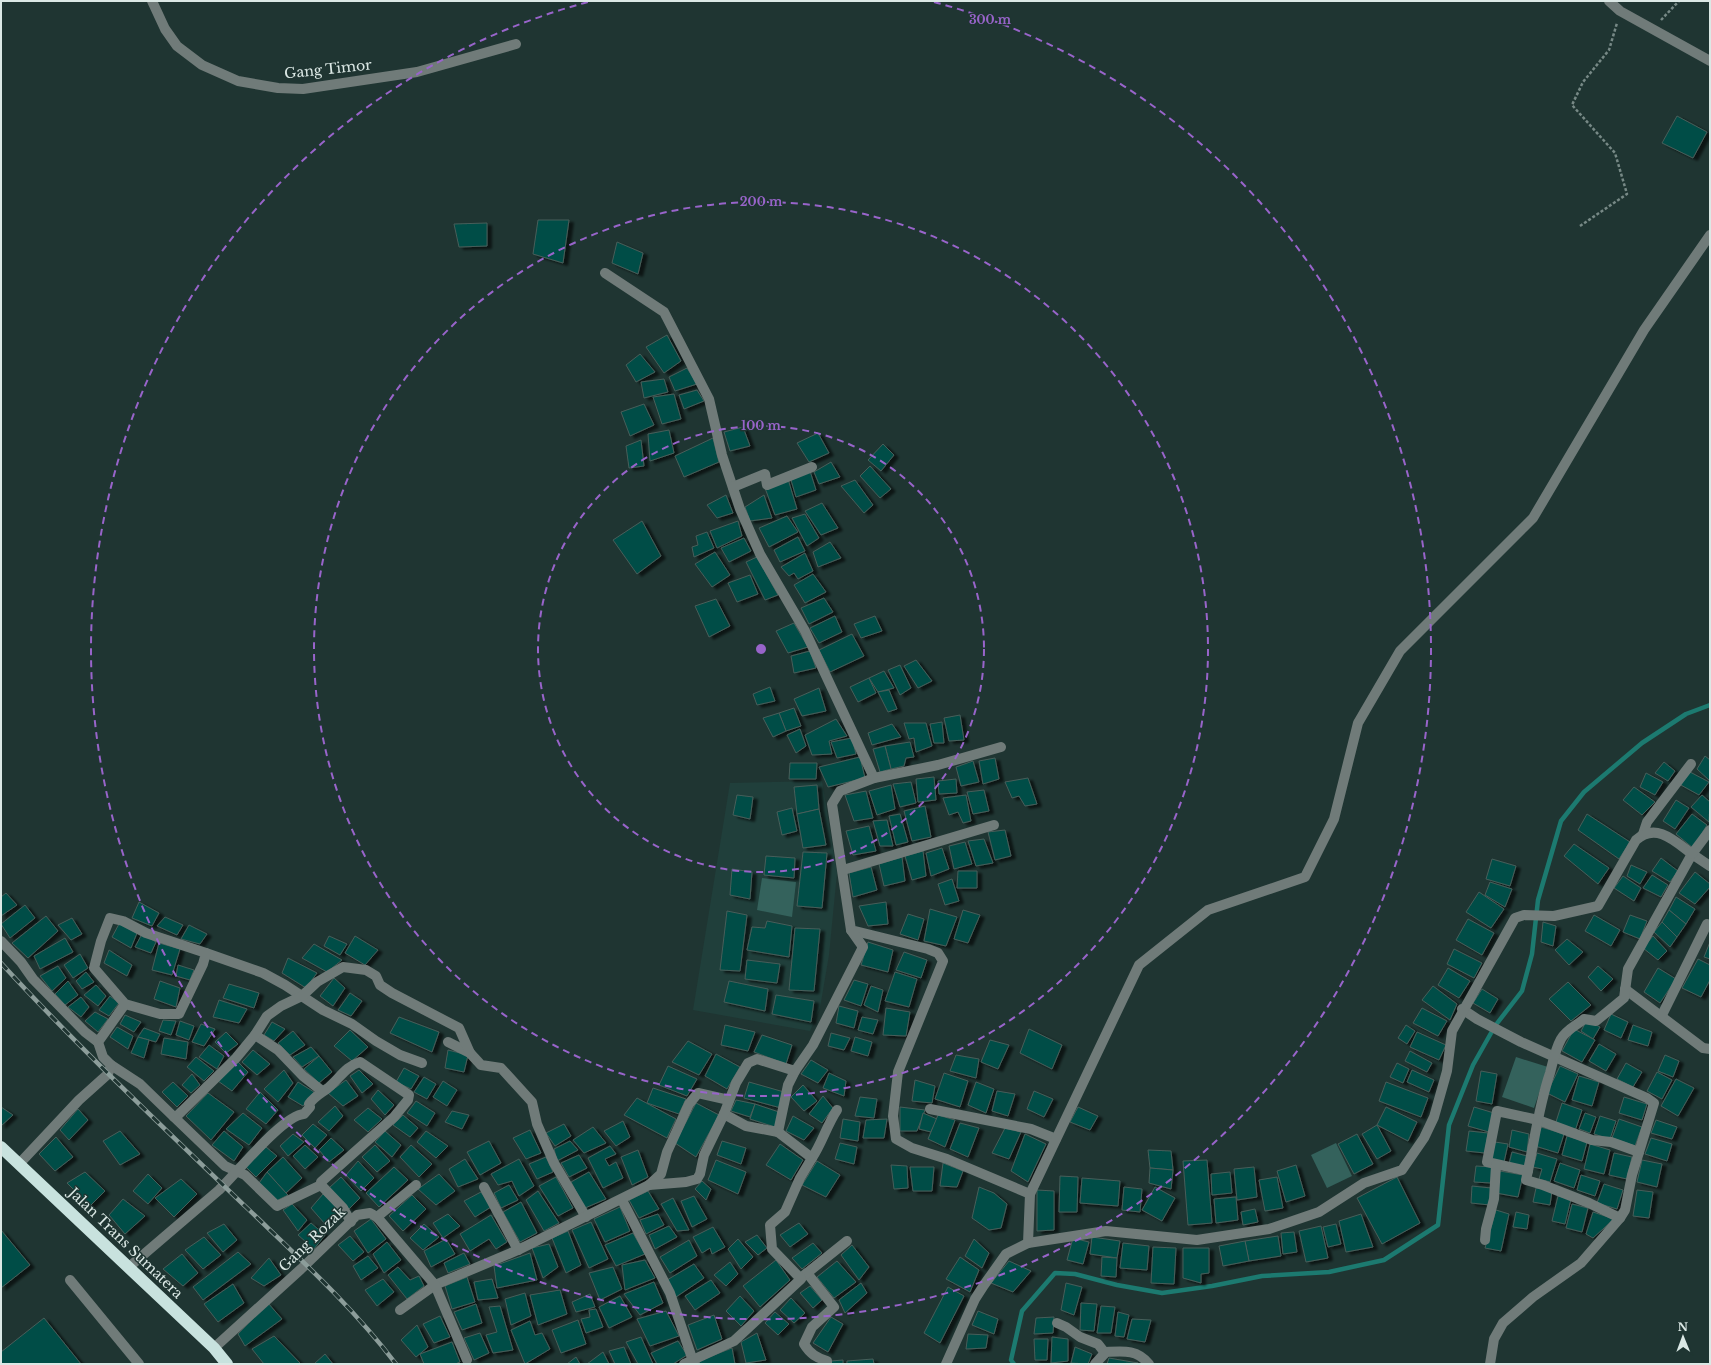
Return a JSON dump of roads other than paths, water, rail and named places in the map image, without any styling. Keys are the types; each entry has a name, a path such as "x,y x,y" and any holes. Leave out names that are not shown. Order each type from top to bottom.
{"highway":[{"name":"Jalan Trans Sumatera","path":"1,1146 214,1348 227,1364"}],"street":[{"name":"Gang Timor","path":"152,1 165,29 177,46 202,65 238,81 278,88 303,89 417,72 516,44"},
{"path":"1610,1 1620,11 1710,61"},
{"path":"1028,1243 1030,1194 1139,965 1208,910 1306,876 1334,819 1358,723 1400,651 1533,518 1644,330 1710,235"},
{"path":"605,273 664,312 709,399 722,455 740,509 760,554 805,631 874,778"},
{"path":"733,487 765,474 767,485 812,467"},
{"path":"778,1132 788,1085 813,1045 863,948 851,930 832,804 840,790 874,778 938,765 1001,747"},
{"path":"946,1364 975,1299 988,1279 1006,1254 1028,1243 1106,1231 1197,1240 1269,1229 1319,1212 1364,1183 1402,1170 1424,1138 1434,1117 1447,1071 1452,1031 1462,1009 1515,918 1524,915 1554,916 1598,906 1636,840 1643,834 1647,822 1691,764"},
{"path":"843,870 994,825"},
{"path":"1620,1218 1604,1209 1543,1185 1526,1180 1544,1090 1554,1056 1568,1029 1578,1025 1584,1019 1596,1021 1624,998 1628,969 1692,854 1710,830"},
{"path":"1643,834 1660,833 1710,866"},
{"path":"206,954 204,964 179,1014 160,1014 125,1004 94,968 101,941 110,918 123,921 146,933 263,973 323,1010 352,1024 376,1041 400,1055 422,1063"},
{"path":"1662,1015 1707,924"},
{"path":"851,930 928,949 938,953 942,958 898,1072 893,1110 893,1126 896,1139 912,1148 946,1159 1030,1194"},
{"path":"1,941 21,962 33,980 85,1032 98,1042 103,1057 111,1065 140,1084 225,1166 237,1171 245,1175 277,1206 321,1185 321,1182 394,1118 408,1100 410,1095 360,1062 354,1064 328,1088 315,1095 309,1104 310,1107 304,1114 298,1114 289,1120 259,1146 237,1171 219,1189 129,1267"},
{"path":"174,1117 177,1116 210,1084 255,1035 267,1016 281,1006 302,996 317,982 343,967 366,970 376,976 380,985 392,993 459,1028 470,1053 481,1065 501,1068 532,1102 538,1124 554,1163 586,1217"},
{"path":"1625,989 1662,1015 1703,1048 1710,1049"},
{"path":"98,1042 125,1004"},
{"path":"1462,1009 1477,1019 1522,1042 1647,1098 1654,1103 1632,1175 1625,1210 1620,1218 1581,1263 1533,1297 1503,1323 1494,1339 1490,1364"},
{"path":"255,1035 278,1050 303,1076 322,1091"},
{"path":"448,1042 470,1053"},
{"path":"649,1185 686,1182 697,1179 700,1174 704,1155 724,1114 736,1083 748,1063 757,1059 796,1071"},
{"path":"20,1163 79,1100 108,1074 111,1065"},
{"path":"400,1310 435,1285 518,1250 622,1200 649,1185 661,1174 667,1152 689,1104 698,1093 729,1100"},
{"path":"930,1109 1031,1129 1056,1139"},
{"path":"827,1364 827,1361 819,1359 808,1351 804,1344 812,1327 834,1307 804,1276 786,1265 772,1249 770,1224 785,1212 800,1178 820,1146 832,1117 837,1110"},
{"path":"1528,1170 1496,1165 1487,1162 1497,1111 1538,1120 1592,1140 1611,1142 1639,1152"},
{"path":"724,1114 746,1126 778,1132 812,1158"},
{"path":"1485,1240 1486,1229 1494,1198 1496,1165"},
{"path":"321,1185 343,1208 351,1222"},
{"path":"416,1185 378,1217 435,1285 467,1360"},
{"path":"484,1187 518,1250"},
{"path":"622,1200 670,1293 690,1362 734,1341 804,1276 847,1241"},
{"name":"Gang Rozak","path":"214,1348 361,1213 370,1213 378,1217"},
{"path":"70,1280 139,1364"},
{"path":"1057,1323 1066,1327 1080,1337 1098,1344 1105,1353"},
{"path":"1095,1364 1105,1353 1125,1351 1142,1356 1149,1364"}],"waterway":[{"path":"1014,1364 1011,1360 1022,1311 1055,1273 1075,1274 1117,1285 1162,1293 1212,1286 1262,1276 1329,1272 1384,1260 1438,1225 1449,1125 1473,1065 1495,1026 1522,991 1532,954 1538,900 1561,821 1584,792 1642,743 1686,714 1710,705"}],"railway":[{"path":"1,963 122,1087 324,1282 361,1322 396,1364"}]}
